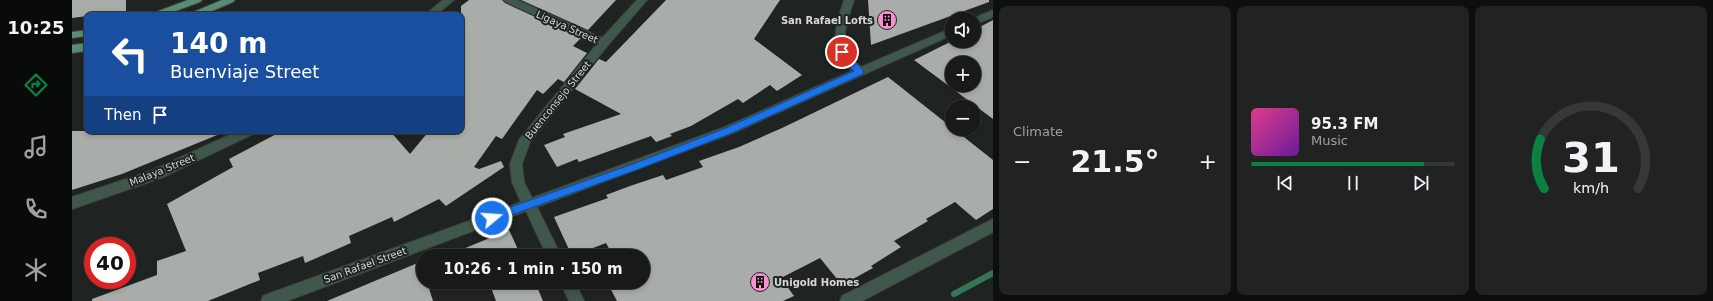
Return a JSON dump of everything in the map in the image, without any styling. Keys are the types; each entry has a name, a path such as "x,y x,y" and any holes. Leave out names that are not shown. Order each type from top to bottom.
{"main road":[{"path":"164,12 197,0"},
{"path":"201,12 230,0"},
{"path":"72,35 84,33"},
{"path":"72,49 84,47"}],"street":[{"path":"434,12 449,0"},
{"name":"Ligaya Street","path":"509,0 604,43"},
{"name":"Buenconsejo Street","path":"551,249 518,182 516,164 524,140 604,43 642,0"},
{"path":"849,0 843,22 841,41 842,52 849,62 860,72"},
{"path":"981,19 993,13"},
{"name":"San Rafael Street","path":"268,301 729,130 945,34"},
{"name":"Malaya Street","path":"72,202 158,174 244,134"},
{"path":"847,301 968,240 993,225"},
{"path":"570,289 576,301"}],"building":[{"path":"72,0 126,0 126,11 84,12 84,16 72,18"},
{"path":"469,0 502,0 505,3 581,38 573,46 587,53 564,82 558,79 543,94 537,90 502,139 496,136 474,167 479,169 501,161 504,167 446,206 439,199 394,222 392,217 349,236 351,243 305,263 303,256 258,273 260,280 208,301 92,301 92,299 119,289 136,289 136,283 157,275 157,261 186,251 167,204 233,167 229,159 276,134 393,134 410,154 427,134 464,134 464,12 461,12 461,6"},
{"path":"521,0 616,0 588,30"},
{"path":"666,0 780,0 754,39 802,75 777,91 770,85 743,103 738,99 691,126 670,134 672,136 656,142 651,136 579,162 577,159 557,167 544,145 565,137 563,134 621,114 575,89 599,59 606,62"},
{"path":"868,0 989,0 989,2 962,12 945,12 945,18 871,45"},
{"path":"993,20 993,119 981,110 981,100 968,100 957,92 981,92 981,56 945,56 945,83 914,60 945,44 945,48 981,48 981,26"},
{"path":"888,77 945,122 945,136 963,136 993,160 993,209 976,220 955,202 926,219 928,221 894,241 901,247 871,266 873,268 842,285 820,258 781,278 794,296 783,301 617,301 611,289 650,289 650,249 609,249 606,243 590,249 569,249 554,217 608,198 606,195 630,186 663,175 666,180 703,167 699,161 739,147"},
{"path":"72,131 84,131 84,134 220,134 122,174 72,190"},
{"path":"509,230 518,249 463,249"},
{"path":"416,264 416,289 429,289 433,301 327,301"},
{"path":"492,289 538,289 543,301 496,301"}],"waterway":[{"path":"954,294 993,273"}],"place":[{"name":"San Rafael Lofts","path":"887,20"},
{"name":"Unigold Homes","path":"760,282"}],"route":[{"path":"492,218 636,166 729,130 860,72 849,62 842,52"}]}
